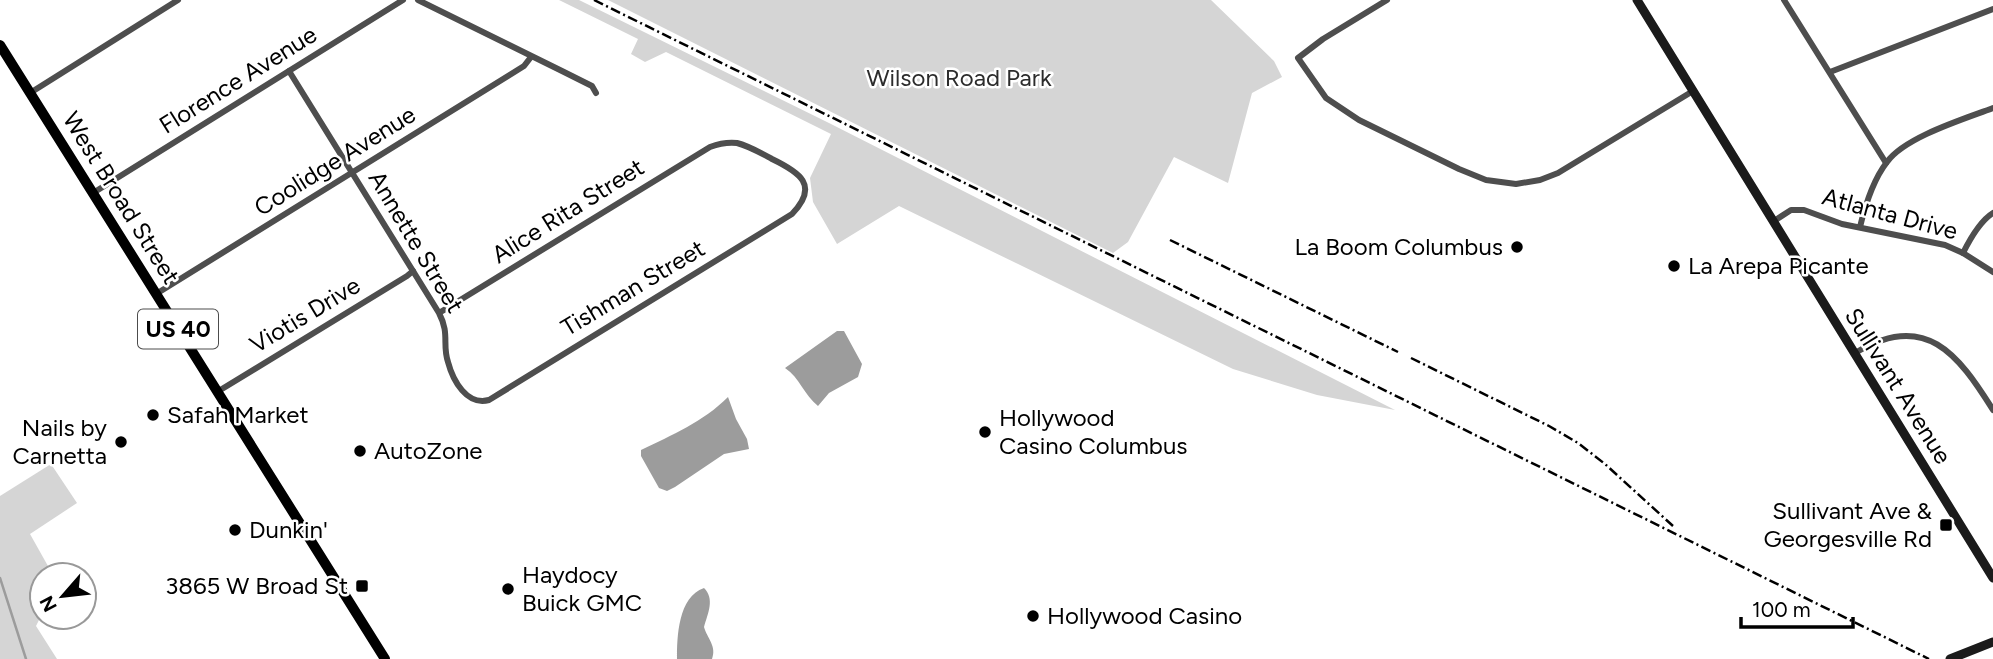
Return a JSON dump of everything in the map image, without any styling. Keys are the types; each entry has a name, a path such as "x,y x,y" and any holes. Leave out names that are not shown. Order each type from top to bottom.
{"main road":[{"name":"Sullivant Avenue","path":"1637,0 1993,578"},
{"name":"West Broad Street","path":"1,48 385,659"},
{"path":"1950,659 1993,642"}],"street":[{"path":"30,93 178,0"},
{"name":"Florence Avenue","path":"93,193 403,0"},
{"path":"418,0 592,86 596,93"},
{"path":"1387,0 1323,39 1298,58 1325,98 1359,120 1486,180 1516,184 1540,180 1572,166 1693,91"},
{"path":"1784,0 1886,163"},
{"path":"1830,72 1993,9"},
{"name":"Coolidge Avenue","path":"156,294 524,66 531,57"},
{"name":"Annette Street","path":"289,71 439,313 447,330 448,363 465,393 473,400"},
{"path":"1860,228 1865,207 1886,163 1895,153 1931,132 1993,108"},
{"name":"Alice Rita Street","path":"439,313 694,156 718,144 736,143 792,169 803,181 805,195"},
{"name":"Tishman Street","path":"473,400 489,400 792,214 805,195"},
{"name":"Atlanta Drive","path":"1774,221 1797,209 1860,228 1916,237 1945,245 1993,272"},
{"path":"1963,253 1975,233 1993,213"},
{"name":"Viotis Drive","path":"217,392 413,271"},
{"path":"1855,353 1872,342 1899,336 1938,344 1955,356 1970,373 1993,411"}],"green space":[{"path":"559,0 579,0 829,123 1395,410 1317,395 1233,369 899,206 837,244 813,202 810,178 831,134 666,52 645,62 631,54 638,39"},
{"name":"Wilson Road Park","path":"608,0 1211,0 1274,61 1282,77 1252,93 1228,183 1174,157 1128,242 1113,253"},
{"path":"51,464 77,503 30,534 45,561 28,561 28,631 39,631 57,659 0,659 0,496"}],"shaded area":[{"path":"837,331 844,331 862,364 858,377 829,393 818,406 785,368"},
{"path":"728,397 749,449 724,454 667,491 659,488 641,456 641,450 698,421"},
{"path":"704,588 710,601 704,627 712,646 712,659 677,659 679,629 684,609 695,593"}],"waterway":[{"path":"0,578 26,659"}],"railway":[{"path":"594,0 1929,659"},
{"path":"1170,240 1398,352"},
{"path":"1411,358 1578,443 1673,526"}],"place":[{"name":"La Boom Columbus","path":"1517,247"},
{"name":"La Arepa Picante","path":"1674,266"},
{"name":"Safah Market","path":"153,415"},
{"name":"Hollywood Casino Columbus","path":"985,432"},
{"name":"Nails by Carnetta","path":"121,442"},
{"name":"AutoZone","path":"360,451"},
{"name":"Sullivant Ave & Georgesville Rd","path":"1946,525"},
{"name":"Dunkin'","path":"235,530"},
{"name":"3865 W Broad St","path":"362,586"},
{"name":"Haydocy Buick GMC","path":"508,589"},
{"name":"Hollywood Casino","path":"1033,616"}]}
